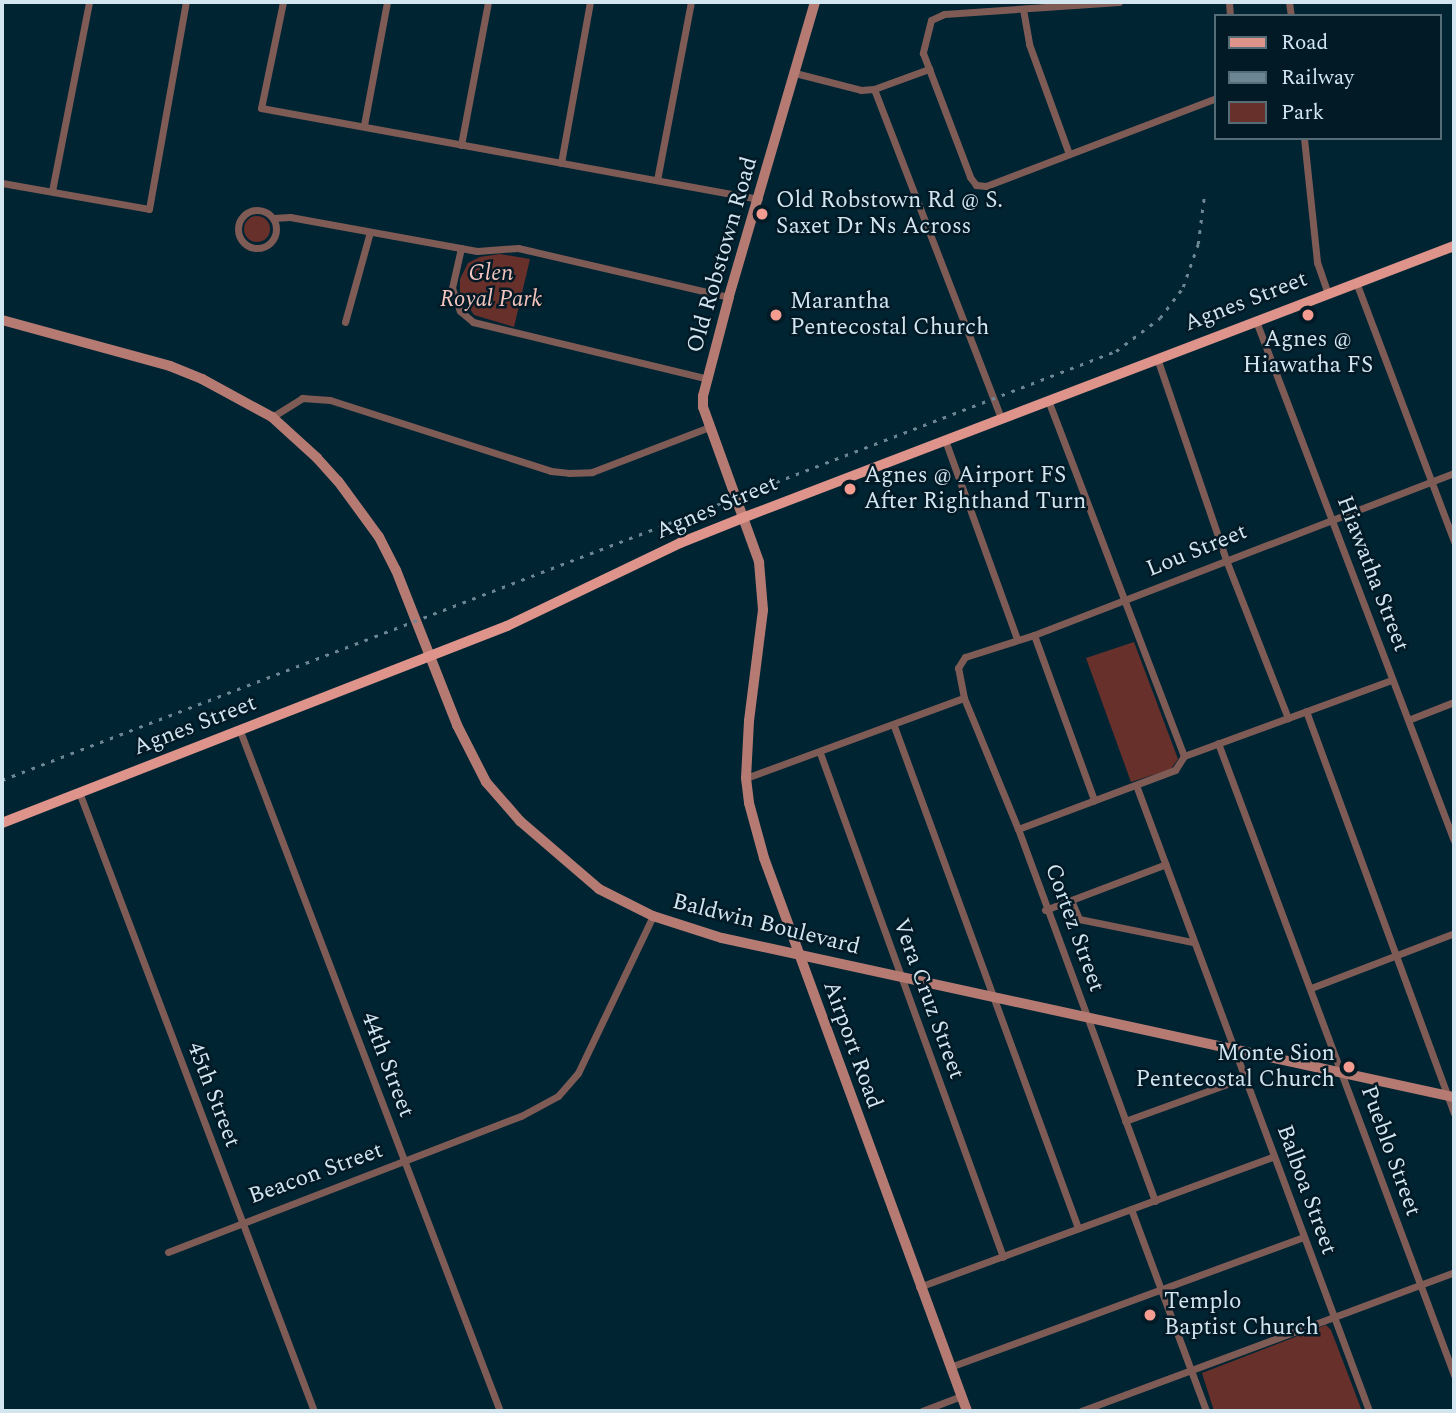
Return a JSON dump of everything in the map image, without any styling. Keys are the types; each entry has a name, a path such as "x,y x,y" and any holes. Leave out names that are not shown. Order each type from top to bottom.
{"main road":[{"name":"Old Robstown Road","path":"745,517 703,407 729,298 815,2"},
{"name":"Agnes Street","path":"2,823 507,626 680,543 745,517 1454,246"},
{"name":"Baldwin Boulevard","path":"2,320 170,366 202,379 272,416 338,481 379,537 457,725 486,782 520,821 599,889 653,916 722,938 1451,1097"},
{"name":"Airport Road","path":"745,517 759,562 763,610 749,721 746,778 749,803 764,858 919,1287 967,1411"}],"street":[{"path":"52,191 89,2"},
{"path":"2,183 149,209 186,2"},
{"path":"283,2 261,108 759,199"},
{"path":"364,125 387,2"},
{"path":"461,145 488,2"},
{"path":"561,163 590,2"},
{"path":"657,180 691,2"},
{"path":"1119,2 935,16 931,20 923,45 929,69 970,177 976,185 986,186 1214,99"},
{"path":"1023,9 1029,44 1069,154"},
{"path":"795,73 848,88 874,89 929,69"},
{"path":"874,89 1001,418"},
{"path":"1304,140 1318,262 1328,294"},
{"path":"273,218 276,233 267,246 251,248 239,237 239,222 251,211 267,212 273,218 290,217 461,248 518,248 729,298"},
{"path":"345,322 370,232"},
{"path":"461,248 452,288 460,312 473,322 708,379"},
{"path":"1356,282 1454,541"},
{"name":"Hiawatha Street","path":"1256,321 1454,841"},
{"path":"1157,358 1226,560 1288,718"},
{"path":"272,416 302,398 330,400 551,471 569,473 592,472 709,427"},
{"path":"1048,400 1184,756"},
{"path":"945,440 1017,639"},
{"name":"Lou Street","path":"958,668 965,657 1126,601 1330,519 1454,473"},
{"path":"1034,635 1094,800"},
{"name":"Cortez Street","path":"958,668 964,698 1018,829 1045,910 1155,1201"},
{"path":"1018,829 1175,770 1184,756 1392,680"},
{"path":"746,778 894,726 964,698"},
{"path":"1408,720 1454,702"},
{"path":"1306,711 1451,1097 1454,1114"},
{"path":"894,726 996,998 1078,1228"},
{"name":"44th Street","path":"240,731 500,1411"},
{"name":"Pueblo Street","path":"1218,743 1454,1375"},
{"name":"Vera Cruz Street","path":"820,753 1003,1257"},
{"name":"Balboa Street","path":"1136,785 1192,942 1369,1411"},
{"name":"45th Street","path":"79,792 314,1411"},
{"path":"1045,910 1166,864"},
{"path":"1071,900 1079,919 1192,942"},
{"name":"Beacon Street","path":"168,1252 535,1110 558,1096 578,1073 653,916"},
{"path":"1311,988 1396,953 1454,933"},
{"path":"1125,1121 1244,1078"},
{"path":"919,1287 1273,1157"},
{"path":"1131,1209 1206,1411"},
{"path":"950,1367 1303,1237"},
{"path":"1081,1411 1454,1272"},
{"path":"922,1411 961,1396"}],"green space":[{"path":"257,216 266,220 270,229 266,238 257,242 248,238 244,229 248,220"},
{"name":"Glen Royal Park","path":"500,254 530,259 514,327 474,315 460,294 460,279 468,263 480,257"},
{"path":"1134,642 1178,759 1171,769 1131,782 1086,658"},
{"path":"1326,1325 1331,1330 1362,1411 1214,1411 1202,1373"}],"railway":[{"path":"2,780 1116,351 1160,318 1183,287 1198,244 1204,197"}],"place":[{"name":"Old Robstown Rd @ S. Saxet Dr Ns Across","path":"762,214"},
{"name":"Marantha Pentecostal Church","path":"776,315"},
{"name":"Agnes @ Hiawatha FS","path":"1308,315"},
{"name":"Agnes @ Airport FS After Righthand Turn","path":"850,489"},
{"name":"Monte Sion Pentecostal Church","path":"1349,1067"},
{"name":"Templo Baptist Church","path":"1150,1315"}]}
